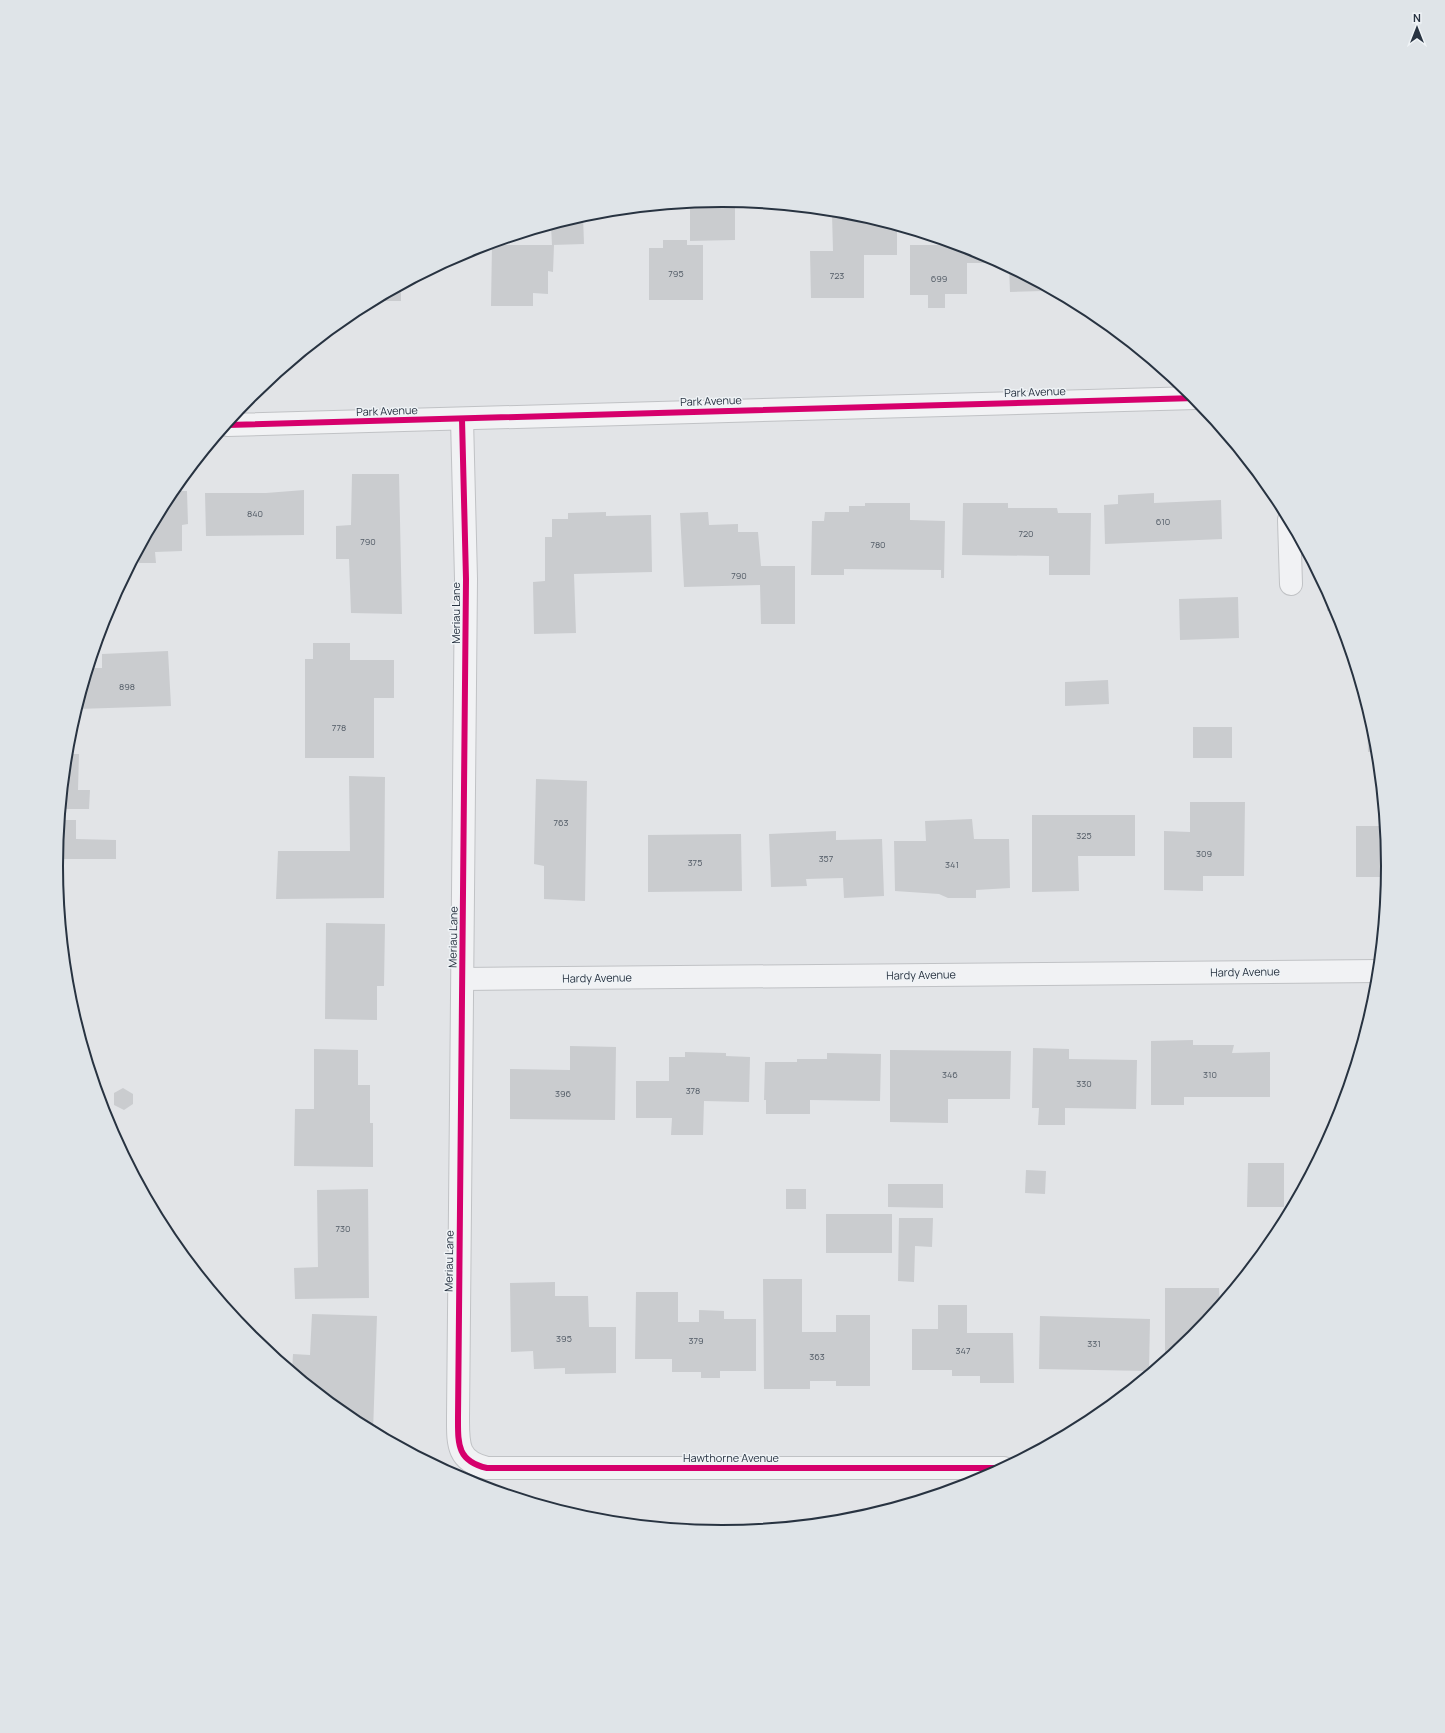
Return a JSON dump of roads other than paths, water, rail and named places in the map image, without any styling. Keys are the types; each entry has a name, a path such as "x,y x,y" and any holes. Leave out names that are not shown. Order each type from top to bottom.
{"street":[{"name":"Park Avenue","path":"234,425 1187,398"},
{"name":"Meriau Lane","path":"462,418 466,579 458,1442 463,1454"},
{"path":"1289,529 1291,584"},
{"name":"Hardy Avenue","path":"462,979 1373,971"},
{"name":"Hawthorne Avenue","path":"463,1454 478,1466 487,1468 992,1468"}]}
